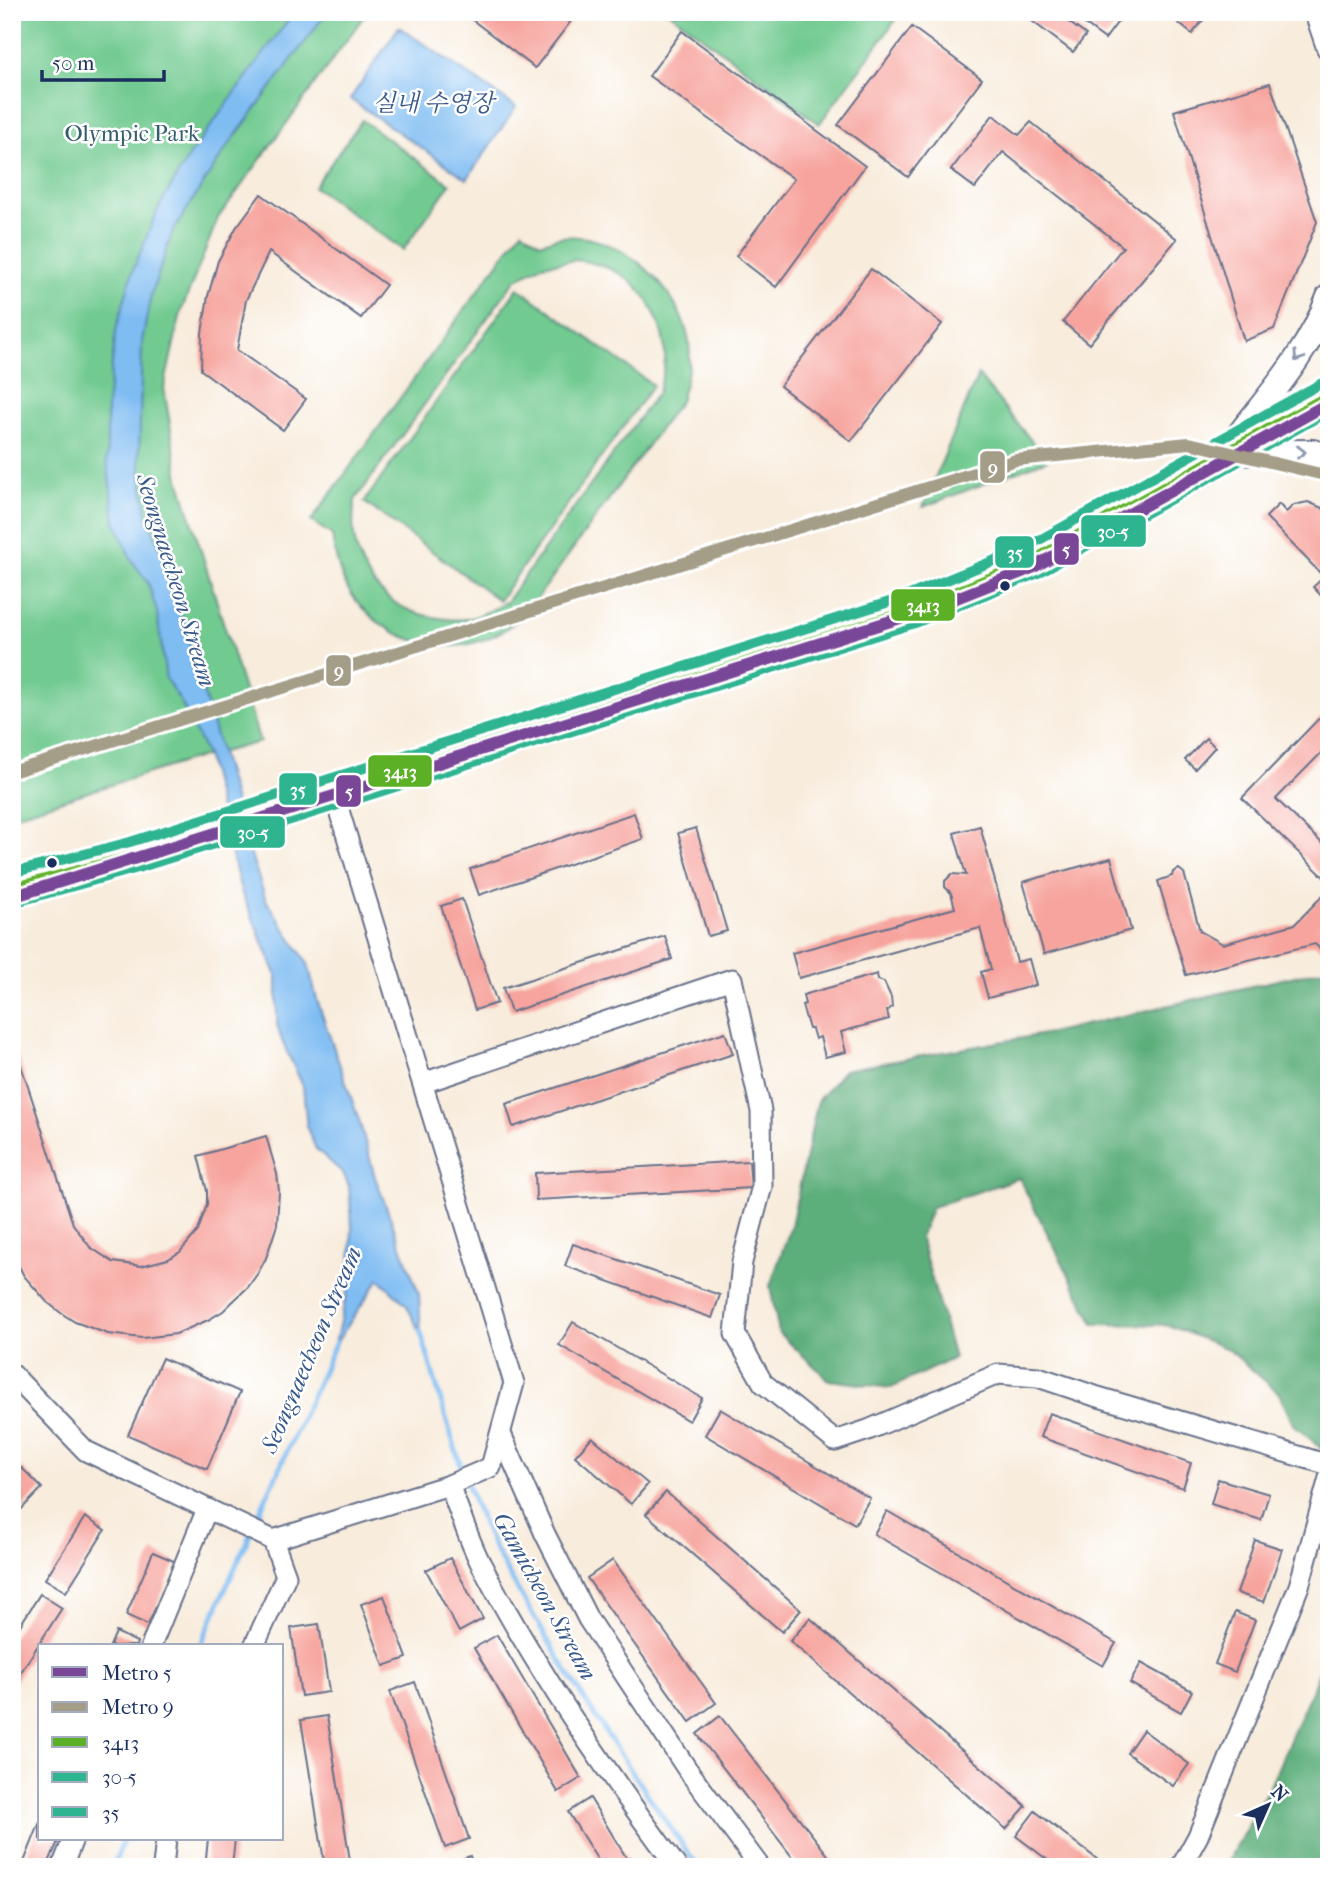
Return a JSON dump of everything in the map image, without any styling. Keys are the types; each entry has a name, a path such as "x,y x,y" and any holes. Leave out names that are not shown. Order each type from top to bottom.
{"main road":[{"path":"1317,12 1329,47"},
{"path":"1225,453 1297,359 1321,319 1329,297"},
{"path":"12,888 134,855 910,610 1031,561 1329,395"},
{"path":"1225,453 1313,452 1329,456"}],"street":[{"path":"12,1374 86,1451 274,1540 449,1485 491,1467 514,1383 333,791"},
{"path":"423,1083 732,979 761,1111 762,1186 742,1262 735,1334 763,1383 835,1441 998,1374 1038,1377 1329,1465"},
{"path":"501,1434 545,1534 588,1619 687,1769 760,1867"},
{"path":"1181,1867 1198,1836 1299,1586 1329,1478"},
{"path":"449,1485 480,1562 529,1649 677,1867"},
{"path":"152,1644 207,1509"},
{"path":"255,1644 286,1576 274,1540"},
{"path":"62,1867 73,1840"},
{"path":"163,1867 166,1840"}],"green space":[{"name":"Olympic Park","path":"12,12 367,12 218,218 181,312 164,388 179,479 260,742 187,761 12,816"},
{"path":"669,12 901,12 901,13 819,124"},
{"path":"362,120 450,184 403,250 314,187"},
{"path":"522,230 540,243 561,237 582,237 623,252 658,280 671,298 688,337 690,353 680,401 525,615 505,629 483,640 445,646 427,644 391,631 362,607 350,592 338,565 332,535 311,521","holes":["576,260 594,263 622,275 632,282 648,301 659,324 665,348 665,364 658,392 506,602 480,615 457,620 412,611 395,602 368,576 355,540 355,500 515,280 542,265"]},
{"path":"518,288 653,385 499,600 364,502"},
{"path":"978,375 1047,460 923,507"},
{"path":"1329,968 1329,1449 1324,1451 1293,1424 1279,1393 1228,1349 1168,1325 1094,1324 1019,1178 932,1207 920,1237 954,1358 891,1388 829,1380 779,1333 770,1286 791,1226 818,1100 844,1070 1050,1033"},
{"path":"1329,1650 1329,1867 1225,1867 1272,1782"}],"water":[{"name":"Seongnaecheon Stream","path":"294,12 327,12 225,150 173,231 151,295 142,342 139,460 147,513 168,570 266,900 308,964 317,1000 359,1120 375,1177 419,1294 421,1334 406,1304 379,1279 334,1346 350,1281 352,1227 349,1186 343,1173 316,1149 307,1128 303,1086 277,1025 277,976 241,891 206,754 182,704 166,679 157,612 148,583 131,559 115,521 107,463 107,405 116,330 133,270 158,209 189,156"},
{"name":"실내 수영장","path":"399,27 516,107 467,179 350,99"}],"building":[{"path":"462,12 578,12 535,68"},
{"path":"1020,12 1055,12 1086,35 1073,52"},
{"path":"1068,12 1125,12 1105,39"},
{"path":"1165,12 1204,12 1207,15 1192,34"},
{"path":"912,27 982,79 908,177 838,125"},
{"path":"682,31 865,166 776,287 736,256 794,179 649,76"},
{"path":"1270,83 1317,222 1274,329 1244,341 1174,111"},
{"path":"993,115 1019,135 1031,122 1177,239 1089,344 1063,322 1123,247 1003,152 975,188 951,170"},
{"path":"261,194 386,285 361,318 269,252 246,300 237,350 306,399 283,430 201,370 202,333 208,296 218,261 236,228"},
{"path":"871,269 942,324 851,441 780,386"},
{"path":"1308,502 1329,511 1329,604 1313,587 1324,577 1266,517 1279,504 1286,512 1294,505"},
{"path":"1329,708 1329,745 1276,799 1329,850 1329,882 1242,798"},
{"path":"1206,738 1215,747 1195,769 1185,760"},
{"path":"634,813 643,839 479,895 470,869"},
{"path":"980,826 1017,962 1029,959 1036,985 988,998 981,972 991,969 980,928 799,978 792,953 955,908 945,881 952,874 966,875 954,833"},
{"path":"696,828 727,931 708,936 678,833"},
{"path":"1111,858 1131,930 1044,954 1023,882"},
{"path":"1179,869 1184,873 1200,931 1223,944 1295,924 1329,889 1329,940 1320,949 1315,944 1186,975 1158,881 1172,876 1173,872"},
{"path":"462,899 497,1003 475,1010 441,906"},
{"path":"665,936 672,959 511,1012 503,988"},
{"path":"877,974 878,980 884,982 891,997 892,1007 887,1011 889,1019 841,1032 846,1052 825,1057 820,1037 815,1039 812,1029 809,1029 802,1005 805,1004 803,995"},
{"path":"725,1032 733,1054 513,1127 506,1104"},
{"path":"12,1038 73,1224 90,1247 113,1262 141,1266 168,1259 180,1252 198,1231 207,1204 207,1191 198,1156 266,1136 277,1174 277,1225 258,1273 248,1287 223,1311 176,1334 142,1338 108,1334 75,1322 61,1313 47,1302 24,1276 12,1253"},
{"path":"749,1161 751,1188 536,1200 535,1173"},
{"path":"573,1244 720,1295 712,1318 565,1266"},
{"path":"573,1322 702,1398 689,1421 559,1345"},
{"path":"162,1358 240,1392 207,1469 128,1435"},
{"path":"720,1409 870,1498 855,1524 705,1435"},
{"path":"1049,1413 1191,1463 1183,1488 1040,1437"},
{"path":"592,1437 648,1484 631,1504 575,1456"},
{"path":"22,1468 42,1488 12,1519 12,1478"},
{"path":"1218,1479 1269,1494 1261,1520 1211,1504"},
{"path":"666,1492 801,1610 782,1632 646,1514"},
{"path":"887,1511 1116,1643 1103,1666 874,1534"},
{"path":"85,1517 105,1530 66,1592 45,1579"},
{"path":"1255,1540 1282,1549 1264,1602 1237,1593"},
{"path":"153,1552 176,1562 148,1625 126,1615"},
{"path":"450,1558 483,1619 459,1632 426,1570"},
{"path":"613,1560 716,1703 690,1722 587,1578"},
{"path":"40,1594 62,1608 12,1686 12,1638"},
{"path":"384,1596 407,1658 384,1666 361,1604"},
{"path":"1235,1612 1255,1620 1235,1672 1215,1664"},
{"path":"810,1618 1026,1806 1006,1829 790,1641"},
{"path":"319,1624 329,1692 301,1696 291,1628"},
{"path":"116,1632 137,1642 136,1644 111,1644"},
{"path":"497,1635 581,1778 558,1792 474,1648"},
{"path":"1141,1663 1192,1691 1181,1712 1130,1683"},
{"path":"415,1682 469,1839 445,1848 390,1691"},
{"path":"327,1716 351,1867 325,1867 301,1720"},
{"path":"720,1716 837,1867 800,1867 697,1734"},
{"path":"1143,1730 1189,1764 1173,1786 1127,1753"},
{"path":"590,1798 632,1867 602,1867 568,1812"},
{"path":"1035,1811 1107,1867 1057,1867 1016,1836"},
{"path":"38,1827 38,1840 59,1840 47,1867 22,1867"},
{"path":"208,1840 235,1840 232,1867 205,1867"},
{"path":"470,1856 474,1867 448,1867 447,1864"}],"waterway":[{"name":"Gamicheon Stream","path":"420,1330 466,1482 498,1555 595,1716 698,1867"},
{"name":"Seongnaecheon Stream","path":"254,1525 336,1342"},
{"name":"Seongnaecheon Stream","path":"201,1644 250,1534"},
{"name":"Seongnaecheon Stream","path":"113,1867 124,1840"}],"metro line":[{"name":"5","path":"12,897 929,609 1032,568 1329,403"},
{"name":"9","path":"12,772 1016,460 1189,443 1329,476"}],"transit line":[{"name":"35","path":"12,873 130,842 905,597 1025,548 1322,383"},
{"name":"3413","path":"12,888 134,855 910,610 1031,561 1329,395"},
{"name":"30-5","path":"16,902 138,868 915,623 1038,573 1329,411"}]}
